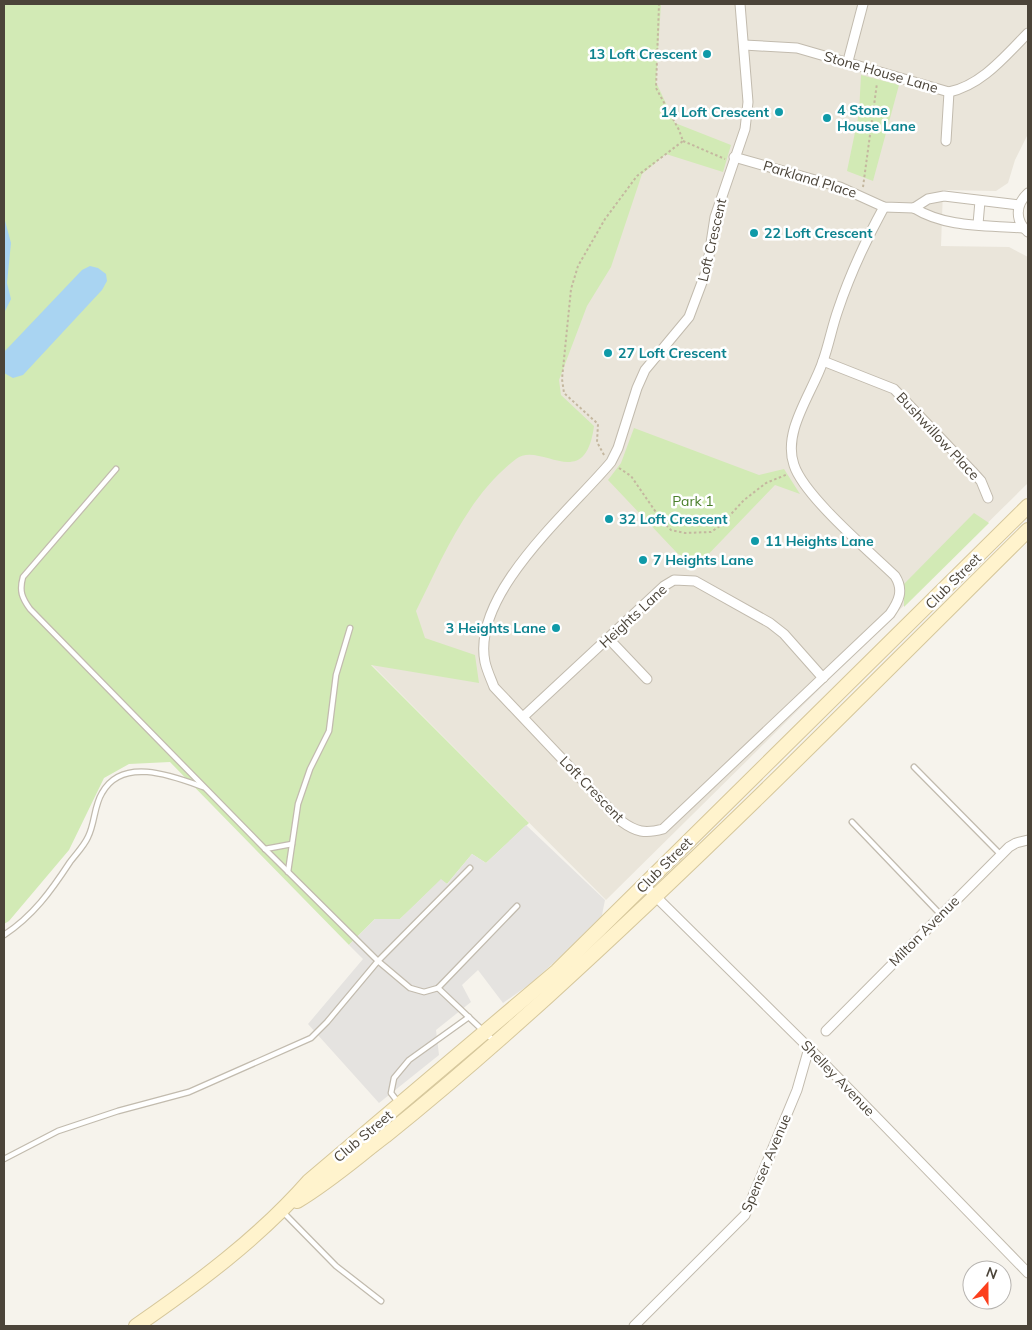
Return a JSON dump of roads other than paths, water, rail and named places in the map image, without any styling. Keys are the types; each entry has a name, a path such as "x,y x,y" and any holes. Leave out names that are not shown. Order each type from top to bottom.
{"main road":[{"name":"Club Street","path":"136,1326 231,1255 284,1209 309,1181 557,971 1028,506"},
{"name":"Club Street","path":"284,1209 316,1190 344,1170 497,1043 655,897 1028,530"}],"street":[{"name":"Loft Crescent","path":"740,4 748,102 745,129 733,159 716,217 707,269 698,296 689,317 645,370 637,388 618,448 611,462 532,549 493,608 485,635 485,662 494,687 621,822 633,830 648,833 663,829 890,614 900,593 899,584 895,576 808,490 793,464 791,446 796,426 824,361 838,310 851,274 867,238 884,207"},
{"path":"848,61 863,4"},
{"name":"Stone House Lane","path":"744,45 783,45 848,61 949,92 959,90 983,77 1028,33"},
{"path":"946,141 949,92"},
{"name":"Parkland Place","path":"733,159 862,195 884,207"},
{"path":"1026,230 1019,221 1019,205 1028,193"},
{"path":"914,208 928,199 944,196 1019,205"},
{"path":"978,224 980,201"},
{"path":"884,207 914,208 930,218 947,222 1026,230"},
{"name":"Bushwillow Place","path":"824,361 894,389 972,470 981,481 988,498"},
{"name":"Heights Lane","path":"524,717 664,586 674,580 686,578 695,581 770,623 784,634 823,678"},
{"path":"609,639 647,679"},
{"name":"Milton Avenue","path":"826,1031 1001,855 1016,843 1028,840"},
{"name":"Shelley Avenue","path":"644,885 809,1048 1028,1273"},
{"name":"Spenser Avenue","path":"634,1326 745,1215 797,1090 809,1048"}],"lane":[{"path":"116,469 23,577 20,588 22,598 30,609 288,872 378,961 410,988 424,992 438,988 517,906"},
{"path":"288,872 296,814 302,789 331,725 336,675 350,628"},
{"path":"914,766 1001,855"},
{"path":"4,935 32,914 88,837 98,800 108,784 120,776 138,772 156,772 204,787"},
{"path":"852,822 941,915"},
{"path":"265,849 292,844"},
{"path":"4,1159 58,1131 118,1111 188,1092 311,1038 327,1022 378,961 470,868"},
{"path":"438,988 497,1043"},
{"path":"401,1104 391,1093 394,1078 409,1060 469,1017"},
{"path":"284,1209 336,1266 381,1301"}],"water":[{"path":"4,217 11,243 7,283 11,299 4,313"},
{"path":"90,266 98,268 106,274 107,281 102,290 23,375 13,378 4,373 4,352 82,270"}],"place":[{"name":"13 Loft Crescent","path":"707,54"},
{"name":"14 Loft Crescent","path":"779,112"},
{"name":"4 Stone House Lane","path":"827,118"},
{"name":"22 Loft Crescent","path":"754,233"},
{"name":"27 Loft Crescent","path":"608,353"},
{"name":"32 Loft Crescent","path":"609,519"},
{"name":"11 Heights Lane","path":"755,541"},
{"name":"7 Heights Lane","path":"643,560"},
{"name":"3 Heights Lane","path":"556,628"}],"park label":[{"name":"Park 1","path":"693,501"}]}
